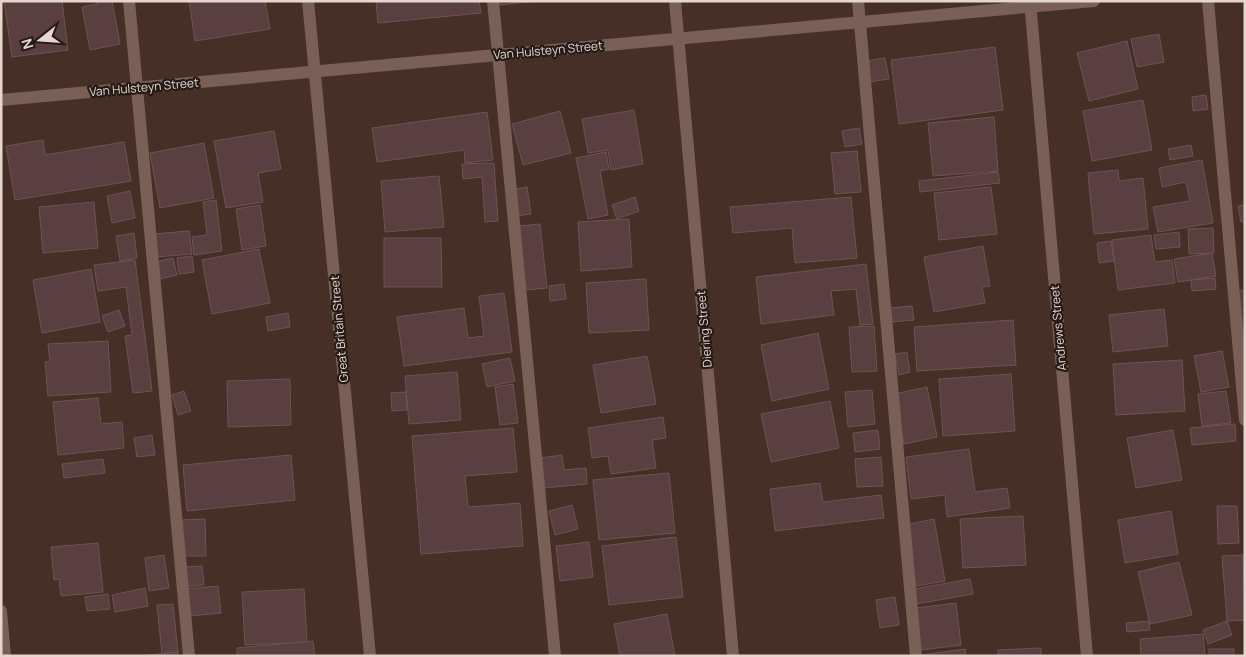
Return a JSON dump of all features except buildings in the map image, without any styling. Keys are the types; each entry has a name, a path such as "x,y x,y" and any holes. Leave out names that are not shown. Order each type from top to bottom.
{"street":[{"path":"129,1 190,656"},
{"name":"Great Britain Street","path":"308,1 370,656"},
{"path":"493,1 555,656"},
{"name":"Diering Street","path":"676,1 733,656"},
{"path":"858,1 916,656"},
{"name":"Van Hulsteyn Street","path":"1,100 861,23 1030,4 1094,1"},
{"path":"1208,1 1245,420"},
{"name":"Andrews Street","path":"1030,4 1087,656"},
{"path":"1,610 5,656"}]}
